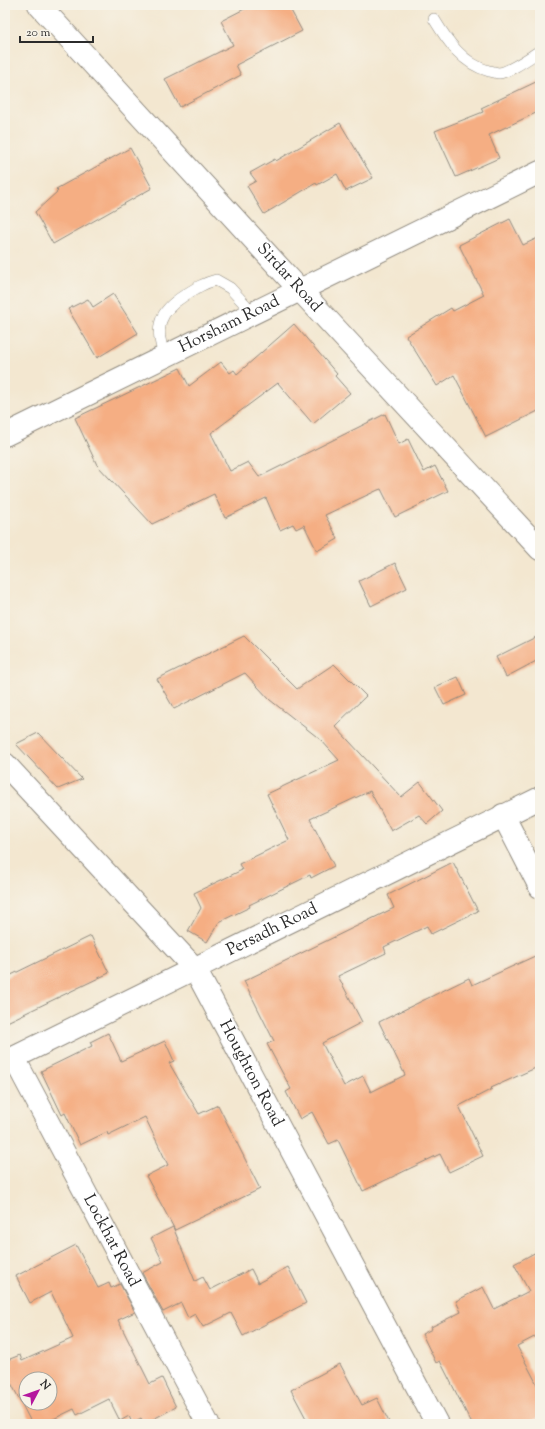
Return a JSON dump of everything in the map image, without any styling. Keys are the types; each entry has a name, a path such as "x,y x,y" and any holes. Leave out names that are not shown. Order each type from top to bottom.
{"street":[{"name":"Sirdar Road","path":"39,5 540,549"},
{"name":"Horsham Road","path":"5,435 165,357 299,289 540,172"},
{"name":"Houghton Road","path":"5,764 195,969 437,1424"},
{"name":"Persadh Road","path":"10,1060 540,798"},
{"path":"503,815 540,887"},
{"name":"Lockhat Road","path":"10,1060 208,1424"}],"lane":[{"path":"434,19 446,38 465,59 477,67 498,73 516,66 540,51"},
{"path":"165,357 160,344 158,329 163,313 174,302 203,284 216,280 230,288 253,313"}],"building":[{"path":"252,5 288,5 302,31 236,65 241,75 180,107 165,79 233,45 221,21"},
{"path":"540,80 540,111 489,135 499,158 456,177 435,131 483,112 481,108"},
{"path":"340,123 373,178 346,191 337,174 317,185 316,183 264,214 247,186 256,181 250,173 275,159 276,161"},
{"path":"130,148 152,188 53,244 35,212 58,191 56,189"},
{"path":"510,219 523,245 540,237 540,410 486,437 454,375 437,386 406,336 451,308 453,311 484,295 459,245"},
{"path":"113,294 138,333 97,358 68,309 88,299 93,307"},
{"path":"294,324 337,374 335,376 350,393 313,424 278,383 211,433 230,471 248,462 259,477 385,414 399,444 408,439 424,472 435,466 448,491 395,517 381,489 378,490 325,515 338,539 317,551 304,525 296,529 293,524 280,530 266,498 225,518 214,494 152,524 97,465 75,418 180,368 189,386 221,362 230,373 234,370 237,374"},
{"path":"395,563 407,588 371,606 359,581"},
{"path":"540,635 540,659 506,677 496,657"},
{"path":"244,636 297,689 334,664 366,696 335,726 401,797 420,782 442,811 427,824 419,815 391,831 370,791 310,819 334,866 311,878 310,875 249,905 250,907 219,922 207,942 188,931 201,908 194,893 242,870 239,864 289,840 267,794 339,760 321,740 270,700 245,673 174,709 157,679"},
{"path":"458,677 466,695 444,705 435,687"},
{"path":"38,733 82,779 58,789 16,744"},
{"path":"453,862 478,911 431,934 427,926 384,947 386,953 338,976 362,1022 322,1043 344,1086 363,1076 371,1092 405,1075 379,1022 469,978 472,985 535,956 540,967 540,1066 491,1088 492,1089 459,1106 483,1156 449,1172 440,1154 363,1191 338,1140 329,1144 312,1112 300,1119 286,1092 291,1089 267,1044 274,1041 244,981 394,908 388,895"},
{"path":"91,936 109,973 5,1023 5,978"},
{"path":"108,1033 121,1061 165,1041 174,1061 169,1063 199,1114 218,1105 260,1189 175,1230 146,1176 168,1165 145,1117 108,1135 107,1132 80,1145 65,1113 62,1115 41,1071 92,1046 90,1042"},
{"path":"173,1227 195,1281 203,1277 210,1290 251,1269 258,1283 288,1267 306,1303 243,1336 231,1313 203,1327 195,1314 188,1318 181,1303 163,1312 142,1273 163,1262 151,1238"},
{"path":"76,1245 98,1288 109,1283 111,1288 120,1284 135,1312 118,1320 150,1384 162,1378 176,1407 144,1424 141,1418 132,1423 129,1416 120,1421 109,1399 77,1415 74,1409 43,1424 32,1424 25,1411 58,1411 58,1371 18,1371 18,1397 11,1383 5,1386 5,1361 20,1355 22,1361 73,1338 51,1292 30,1303 16,1276"},
{"path":"540,1250 540,1334 517,1346 540,1390 540,1417 525,1424 472,1424 440,1361 436,1363 422,1334 432,1329 431,1327 461,1312 456,1301 483,1287 494,1309 529,1291 514,1264"},
{"path":"340,1364 362,1405 377,1398 390,1424 309,1424 291,1390"}]}
